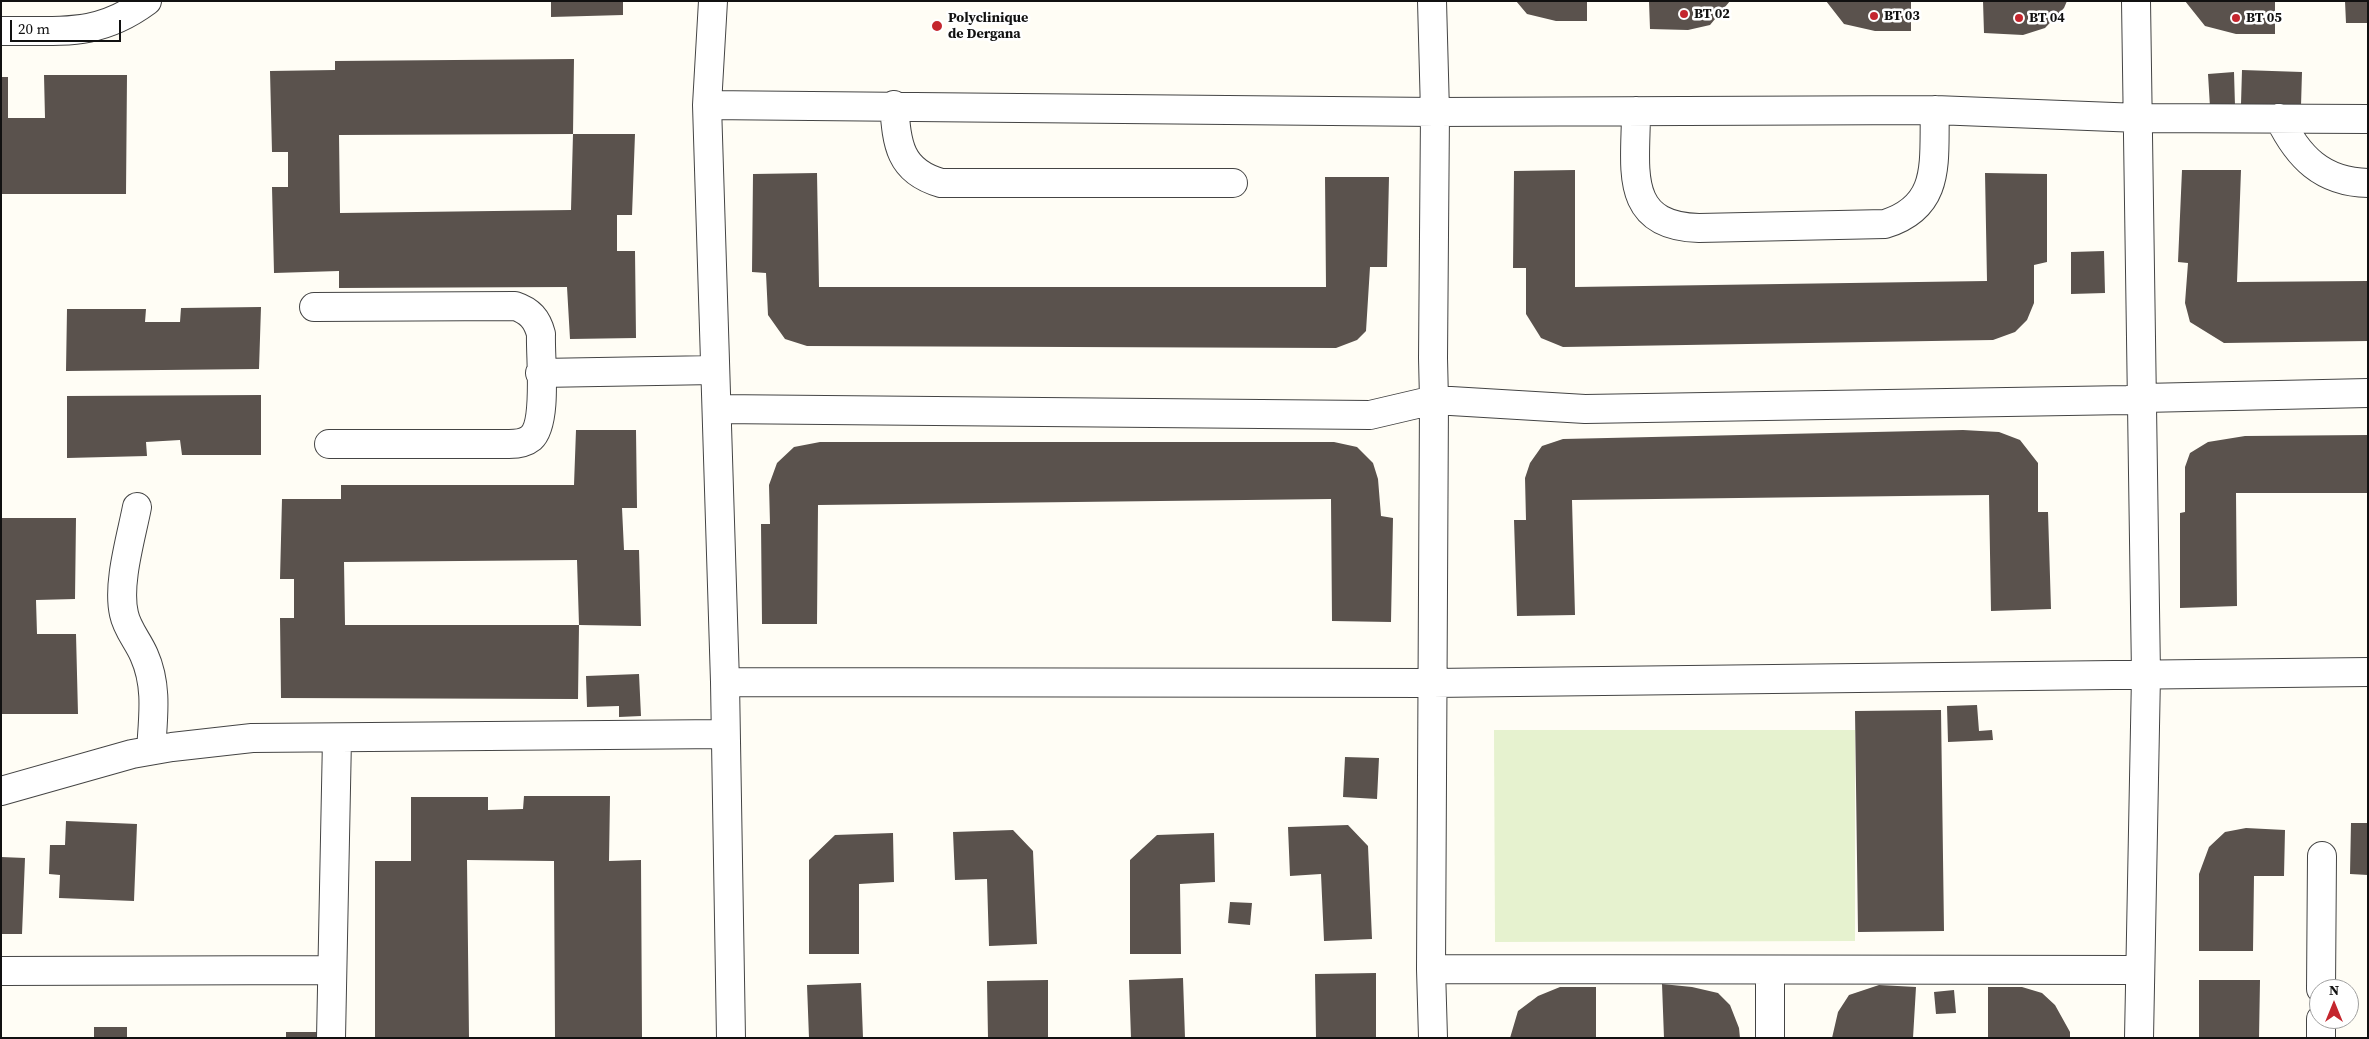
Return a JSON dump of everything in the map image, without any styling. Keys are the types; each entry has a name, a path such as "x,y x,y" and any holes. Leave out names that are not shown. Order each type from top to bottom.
{"street":[{"path":"1,31 83,30 107,25 129,15 147,1"},
{"path":"713,1 708,105 725,682 731,1038"},
{"path":"1432,1 1436,112 1432,358 1434,400 1431,969 1433,1038"},
{"path":"2136,1 2146,675 2138,1038"},
{"path":"708,105 894,105 1436,112 1935,110 2139,118 2368,119"},
{"path":"894,105 900,148 906,161 916,172 928,179 942,183 1233,183"},
{"path":"1636,111 1637,187 1645,206 1660,220 1678,227 1699,228 1877,225 1901,219 1914,210 1925,198 1932,183 1935,110"},
{"path":"2279,118 2302,156 2324,173 2351,183 2368,184"},
{"path":"314,307 515,306 525,309 538,324 541,334 540,423 532,437 525,441 509,444 329,444"},
{"path":"540,372 716,370"},
{"path":"717,408 1370,415 1434,400 1585,408 2128,400 2143,398 2368,394"},
{"path":"137,507 122,600 128,626 145,655 151,675 154,695 151,750"},
{"path":"725,682 1433,683 2368,672"},
{"path":"1,791 93,764 151,750 252,738 725,734"},
{"path":"331,1038 337,738"},
{"path":"2321,979 2322,856"},
{"path":"1431,969 2140,970"},
{"path":"1,971 332,970"},
{"path":"1770,970 1770,1038"}],"green space":[{"path":"1494,730 1855,730 1855,941 1495,942"}],"building":[{"path":"551,1 623,1 623,15 551,17"},
{"path":"1516,1 1587,1 1587,21 1556,21 1527,14"},
{"name":"BT 02","path":"1649,1 1730,1 1710,25 1688,30 1650,29"},
{"name":"BT 03","path":"1826,1 1911,1 1911,31 1875,31 1844,24"},
{"name":"BT 04","path":"1983,1 2067,1 2064,8 2045,28 2023,35 1984,33"},
{"name":"BT 05","path":"2185,1 2275,1 2275,34 2236,34 2205,26"},
{"path":"2345,1 2368,1 2368,23 2346,23"},
{"path":"574,59 573,134 635,134 632,215 617,215 617,251 635,251 636,338 570,339 567,287 339,288 339,271 274,273 272,187 288,187 288,152 272,152 270,71 335,70 335,61","holes":["573,134 571,210 340,213 339,135"]},
{"path":"2242,70 2302,72 2301,106 2241,104"},
{"path":"2234,72 2235,106 2210,107 2208,74"},
{"path":"44,75 127,75 126,194 1,194 1,77 8,77 8,118 45,118"},
{"path":"1575,170 1575,287 1987,281 1985,173 2047,174 2047,262 2034,265 2034,303 2027,320 2015,332 1993,340 1563,347 1541,338 1526,314 1526,268 1513,268 1514,171"},
{"path":"2182,170 2241,170 2237,282 2368,281 2368,341 2224,343 2190,322 2185,303 2188,263 2178,262"},
{"path":"817,173 819,287 1326,287 1325,177 1389,177 1387,267 1370,267 1366,331 1357,340 1336,348 807,346 785,339 768,315 766,273 752,272 753,174"},
{"path":"2104,251 2105,293 2071,294 2071,252"},
{"path":"261,307 259,369 66,371 67,309 146,309 145,322 180,322 181,308"},
{"path":"261,395 261,455 182,455 180,440 146,442 147,456 67,458 67,396"},
{"path":"576,430 636,430 637,508 622,508 624,550 639,550 641,626 579,625 578,699 281,698 280,618 294,618 294,579 280,579 282,499 341,499 341,485 574,485","holes":["577,560 579,625 345,625 344,562"]},
{"path":"1963,430 1999,432 2020,440 2038,463 2038,512 2048,512 2051,609 1991,611 1989,495 1572,500 1575,615 1517,616 1514,520 1526,520 1525,478 1530,463 1542,446 1563,439"},
{"path":"2368,435 2368,493 2236,493 2237,606 2180,608 2180,513 2185,512 2185,467 2190,453 2208,442 2245,436"},
{"path":"820,442 1334,442 1357,447 1373,463 1378,479 1381,516 1393,518 1391,622 1332,621 1331,499 818,505 817,624 762,624 761,524 770,524 769,485 777,463 794,447"},
{"path":"1,518 76,518 75,599 36,600 37,634 76,634 78,714 1,714"},
{"path":"639,674 641,716 619,717 619,706 587,707 586,676"},
{"path":"1977,705 1979,731 1992,730 1993,740 1948,742 1947,706"},
{"path":"1941,710 1944,931 1858,932 1855,711"},
{"path":"1345,757 1379,758 1377,799 1343,797"},
{"path":"524,796 610,796 609,861 641,860 642,1038 555,1038 554,861 467,860 469,1038 375,1038 375,861 411,861 411,797 488,797 488,810 523,809"},
{"path":"66,821 137,824 134,901 59,898 60,875 49,874 50,845 65,845"},
{"path":"2351,823 2368,823 2368,875 2350,874"},
{"path":"1348,825 1368,846 1372,939 1324,941 1321,874 1290,876 1288,827"},
{"path":"2246,828 2285,830 2284,876 2254,876 2253,951 2199,951 2199,874 2209,847 2225,832"},
{"path":"1013,830 1033,851 1037,944 989,946 987,879 955,880 953,832"},
{"path":"893,833 894,882 859,884 859,954 809,954 809,860 835,835"},
{"path":"1214,833 1215,882 1180,884 1181,954 1130,954 1130,860 1157,835"},
{"path":"1,857 25,858 22,934 1,934"},
{"path":"1230,902 1252,903 1250,925 1228,923"},
{"path":"1376,973 1376,1038 1316,1038 1315,974"},
{"path":"1183,978 1185,1038 1131,1038 1129,980"},
{"path":"1048,980 1048,1038 988,1038 987,981"},
{"path":"2199,980 2260,980 2259,1038 2199,1038"},
{"path":"861,983 863,1038 809,1038 807,985"},
{"path":"1662,984 1692,987 1718,993 1730,1005 1739,1028 1740,1038 1664,1038"},
{"path":"1879,985 1916,987 1913,1038 1832,1038 1838,1012 1849,995"},
{"path":"1560,987 1596,987 1596,1037 1510,1038 1518,1011 1538,996"},
{"path":"1988,987 2022,987 2042,993 2055,1005 2070,1032 2070,1038 1988,1038"},
{"path":"1954,990 1956,1013 1936,1014 1934,992"},
{"path":"94,1027 127,1027 127,1038 94,1038"},
{"path":"286,1032 319,1032 319,1038 286,1038"}],"place":[{"name":"BT 02","path":"1684,14"},
{"name":"BT 03","path":"1874,16"},
{"name":"BT 04","path":"2019,18"},
{"name":"BT 05","path":"2236,18"},
{"name":"Polyclinique de Dergana","path":"937,26"}]}
